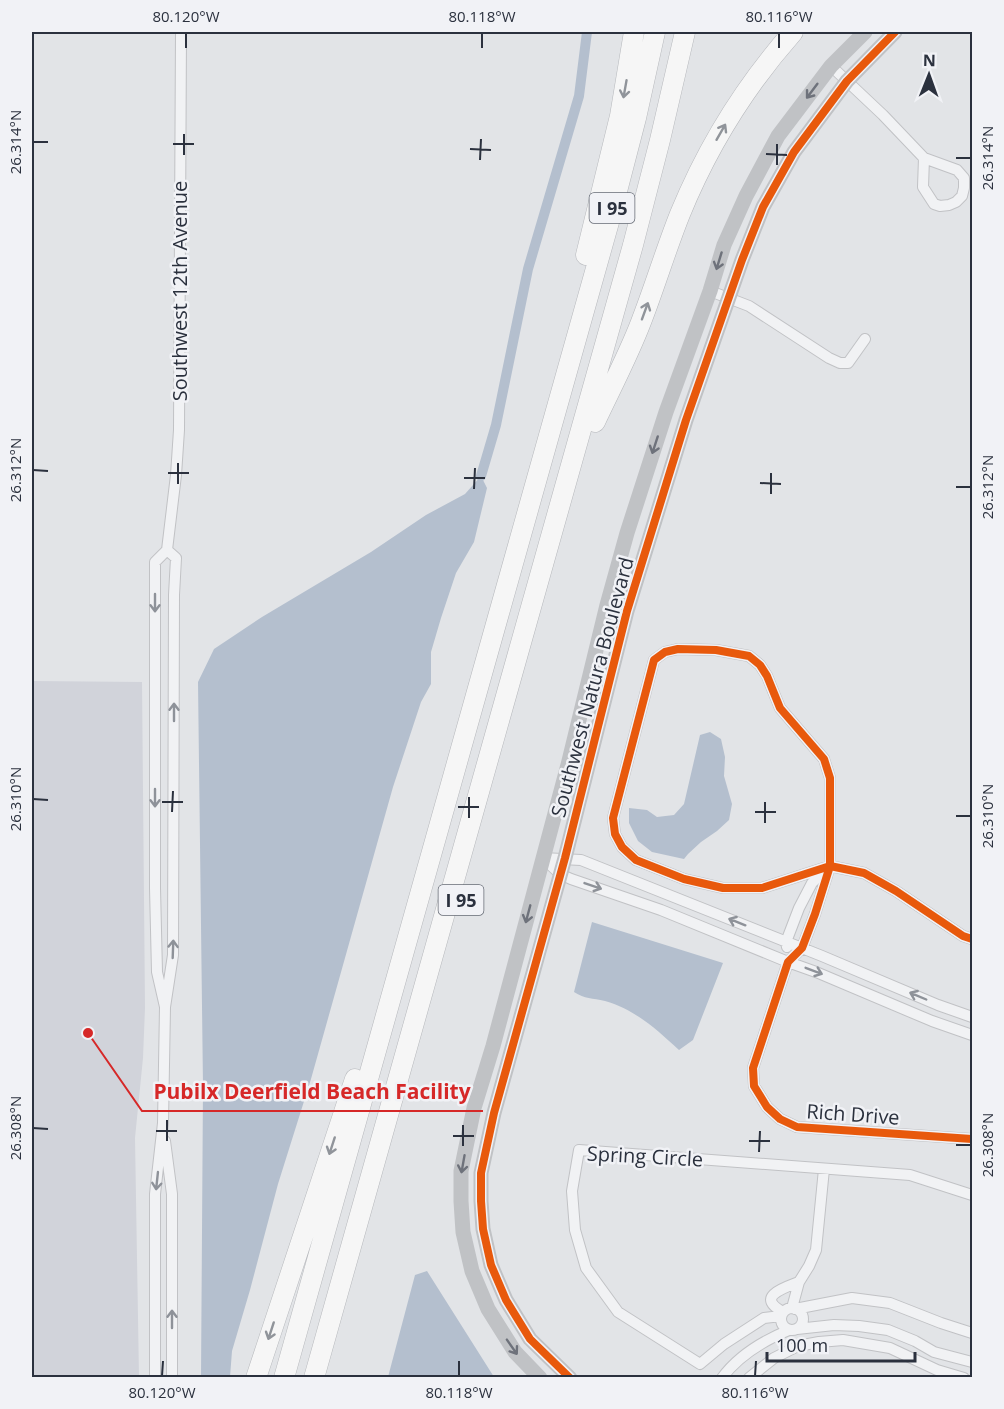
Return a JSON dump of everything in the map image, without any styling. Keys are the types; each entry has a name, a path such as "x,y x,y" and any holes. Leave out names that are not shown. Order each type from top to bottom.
{"highway":[{"path":"564,384 569,323 615,139 634,32"},
{"name":"I 95","path":"284,1377 564,384 623,169 655,32"},
{"path":"297,1377 613,253 667,32"},
{"path":"314,1377 633,245 685,32"},
{"name":"I 95","path":"327,1377 665,169 697,32"},
{"path":"595,422 640,324 681,213 700,172 721,132 746,93 793,32"},
{"path":"256,1377 353,1082 385,1014"}],"street":[{"name":"Southwest 12th Avenue","path":"165,1007 157,972 155,562 167,550 176,475 181,32"},
{"name":"Southwest Natura Boulevard","path":"540,1377 515,1352 488,1309 472,1271 463,1232 461,1171 474,1108 493,1046 569,761 627,532 724,245 751,186 778,136 831,66 865,32"},
{"name":"Southwest Natura Boulevard","path":"570,1377 530,1339 506,1300 491,1265 480,1201 482,1173 494,1113 561,874 627,611 686,420 728,298 763,207 794,152 847,81 895,32"},
{"path":"831,66 924,158 957,170 964,178 964,188 962,196 956,202 940,206 934,204 923,187 924,158"},
{"path":"710,291 748,306 840,363 848,363 865,339"},
{"name":"Southwest 12th Avenue","path":"155,1377 155,1194 163,1123 165,1007 174,955 174,595 176,558 167,550"},
{"path":"802,948 830,866 831,787 824,759 780,708 767,676 760,665 749,656 707,650 678,649 665,652 654,660 613,818 615,834 622,847 636,860 684,879 723,888 762,888 830,866 864,873 896,891 963,936 972,939"},
{"path":"543,858 581,860 972,1017"},
{"path":"543,858 561,874 571,879 711,930 972,1035"},
{"path":"788,962 786,942 799,908 812,883 830,866"},
{"path":"643,904 649,887"},
{"path":"711,930 717,914"},
{"name":"Rich Drive","path":"802,948 788,962 753,1068 754,1086 767,1107 780,1119 797,1127 972,1139"},
{"path":"946,1025 951,1009"},
{"name":"Southwest 12th Avenue","path":"163,1123 172,1194 172,1377"},
{"name":"Spring Circle","path":"972,1195 909,1175 579,1150 572,1191 575,1230 586,1268 618,1312 700,1364 724,1344 764,1318 852,1298 890,1303 941,1323 972,1332"},
{"path":"824,1168 816,1250 799,1282 782,1324 783,1327 793,1330 834,1325 888,1329 934,1352 972,1362"},
{"path":"722,1377 757,1347 800,1327 803,1320 801,1313 774,1307 771,1299 776,1290 799,1282"},
{"path":"793,1330 798,1346"},
{"path":"749,1377 774,1358 798,1346 843,1340 890,1348 937,1370 964,1377"}],"shaded area":[{"path":"32,681 142,682 145,1008 143,1058 135,1138 139,1377 32,1377"}],"water":[{"path":"481,476 487,488 474,542 456,573 431,652 431,684 421,702 393,787 311,1079 278,1184 232,1351 230,1377 201,1377 203,1086 198,682 214,649 262,617 371,552 426,515 465,494"},
{"path":"710,732 721,739 725,757 724,776 732,804 729,820 684,859 652,852 638,841 629,823 629,808 647,810 657,817 674,815 684,804 700,735"},
{"path":"592,922 723,963 693,1040 679,1050 636,1015 616,1005 574,992"},
{"path":"427,1271 494,1377 388,1377 415,1275"}],"waterway":[{"path":"481,476 496,425 528,269 579,96 587,32"}],"cycle path":[{"path":"570,1378 530,1339 506,1300 491,1265 483,1229 481,1173 494,1113 565,858 627,611 686,420 742,260 763,207 794,152 847,81 895,32"},
{"path":"972,939 963,936 896,891 864,873 830,866 762,888 723,888 684,879 636,860 622,847 615,834 613,818 654,660 665,652 678,649 716,650 749,656 760,665 767,676 780,708 824,759 830,778 830,866 802,948 788,962 753,1068 754,1086 767,1107 780,1119 797,1127 972,1139"}],"place":[{"name":"Pubilx Deerfield Beach Facility","path":"88,1033"}]}
